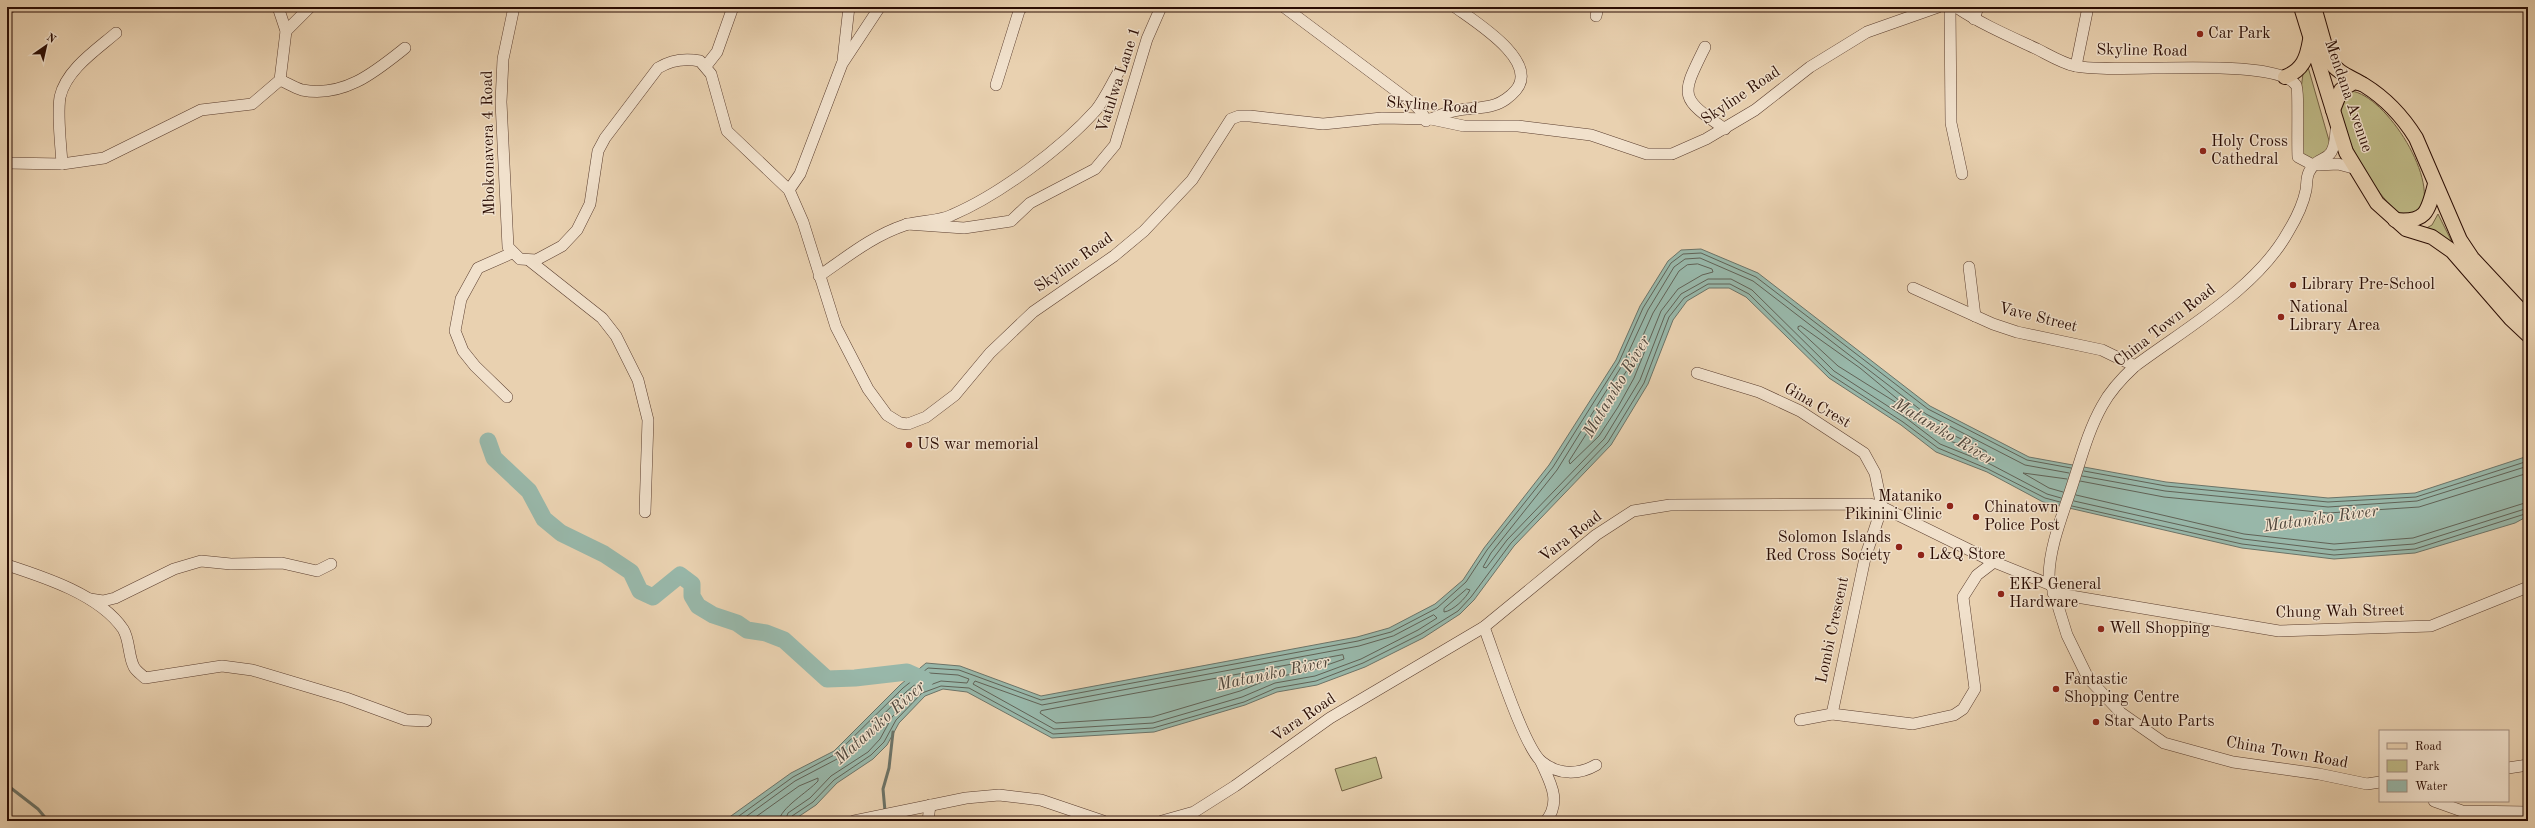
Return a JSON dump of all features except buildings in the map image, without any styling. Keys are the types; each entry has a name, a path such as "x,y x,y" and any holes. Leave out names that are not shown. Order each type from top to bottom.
{"main road":[{"name":"Mendana Avenue","path":"2301,7 2336,124 2346,152 2377,203 2393,219 2406,229 2432,236 2452,251 2511,319 2528,335"},
{"name":"Mendana Avenue","path":"2314,7 2329,60 2340,71 2364,84 2390,106 2409,126 2419,144 2460,240 2472,258 2528,318"},
{"path":"2285,76 2298,70 2304,64 2311,40"},
{"path":"2333,110 2341,90 2354,82 2364,84"},
{"path":"2393,219 2413,221 2420,218 2426,211 2435,184"}],"street":[{"path":"7,163 62,164 104,158 201,110 252,104 280,80 286,30 278,7"},
{"path":"286,30 310,7"},
{"name":"Mbokonavera 4 Road","path":"512,253 507,240 501,102 503,59 514,7"},
{"path":"530,261 562,246 577,230 590,204 598,151 605,138 630,108 653,74 668,62 679,60 693,60 706,66 717,52 733,7"},
{"path":"842,64 849,7"},
{"path":"996,85 1020,7"},
{"name":"Vatulwa Lane 1","path":"907,224 964,228 1011,221 1030,203 1095,169 1115,145 1147,39 1161,7"},
{"path":"1284,7 1414,105 1428,120 1454,111 1495,105 1516,91 1521,79 1520,70 1509,50 1496,36 1455,7"},
{"name":"Skyline Road","path":"706,66 711,74 727,131 789,190 803,222 836,327 868,389 887,415 900,423 913,423 926,417 955,395 990,353 1033,312 1114,256 1144,231 1192,180 1231,119 1239,116 1250,116 1323,124 1382,118 1428,120 1464,126 1503,125 1592,135 1635,151 1657,154 1684,150 1724,129 1755,110 1810,67 1848,42 1867,32 1938,7"},
{"path":"1950,7 1951,123 1962,174"},
{"name":"Skyline Road","path":"1956,7 1974,19 2076,66 2235,69 2285,76"},
{"path":"1974,19 1978,7"},
{"path":"2076,66 2088,7"},
{"path":"789,190 800,174 842,64 878,8"},
{"path":"62,164 60,97 64,85 78,67 116,33"},
{"path":"1705,47 1688,83 1688,95 1697,110 1724,129"},
{"path":"280,80 302,90 326,90 349,87 376,72 405,48"},
{"path":"819,276 883,233 907,224 951,216 1016,179 1068,138 1096,109 1118,74"},
{"path":"2285,76 2296,84 2299,91 2296,122 2298,157 2313,165 2338,164 2357,169"},
{"path":"2313,165 2329,157 2336,144 2336,124"},
{"name":"China Town Road","path":"2313,165 2308,174 2306,189 2297,216 2277,250 2265,265 2243,286 2134,366 2110,393 2088,438 2062,520 2049,568 2052,589 2074,652 2088,678 2121,713 2164,743 2233,762 2319,774 2367,784 2379,782"},
{"path":"507,397 475,366 463,351 455,331 461,299 478,268 512,253 520,259 530,261 602,318 616,336 638,380 648,420 645,512"},
{"path":"1969,267 1975,316"},
{"name":"Vave Street","path":"1913,288 1975,316 2017,332 2102,350 2134,366"},
{"name":"Gina Crest","path":"1697,373 1759,392 1800,411 1864,453 1875,473 1882,507"},
{"name":"Vara Road","path":"1162,821 1194,812 1235,786 1330,718 1484,627 1596,535 1633,511 1670,505 1870,504 1882,507 2052,589"},
{"name":"Lombi Crescent","path":"1832,714 1865,558 1882,507"},
{"path":"90,599 103,601 115,598 174,569 201,561 231,564 282,563 317,571 331,564"},
{"path":"1800,720 1832,714 1913,724 1954,715 1963,709 1975,689 1963,597 1977,575 1994,562"},
{"path":"7,565 60,584 90,599 124,630 134,668 145,678 222,666 252,670 346,698 406,720 426,721"},
{"name":"Chung Wah Street","path":"2052,589 2279,631 2432,626 2528,587"},
{"path":"1484,627 1529,744 1541,762 1555,795 1552,813 1546,821"},
{"path":"1541,762 1557,770 1569,773 1584,772 1596,765"},
{"path":"2509,768 2528,765"},
{"path":"2367,784 2379,787"},
{"path":"854,821 880,814 930,805 999,795 1022,796 1072,809 1103,821"},
{"path":"2437,802 2462,811 2528,812"},
{"path":"928,821 930,805"}],"green space":[{"path":"2306,60 2330,144 2327,155 2310,160 2302,152 2299,141 2301,90"},
{"path":"2351,91 2365,96 2380,108 2407,142 2417,163 2423,182 2424,200 2419,214 2398,213 2387,202 2361,165 2348,138 2338,109 2346,94"},
{"path":"2438,214 2455,248 2421,231 2432,225"},
{"path":"1376,757 1382,778 1342,791 1335,769"}],"water":[{"name":"Mataniko River","path":"1701,249 1758,273 1930,406 2029,457 2166,482 2328,498 2415,493 2528,456 2528,516 2515,523 2415,553 2334,559 2242,548 2043,502 1987,472 1936,452 1901,425 1829,378 1746,297 1729,288 1709,288 1687,301 1673,320 1648,384 1611,445 1514,546 1474,600 1460,614 1423,638 1365,667 1317,685 1277,692 1245,705 1154,732 1052,738 967,692 943,689 925,696 899,723 887,745 873,759 837,783 816,805 792,821 724,821 791,773 834,751 900,685 926,663 960,666 1041,696 1357,637 1389,628 1435,604 1463,580 1484,548 1549,465 1616,360 1640,306 1668,261 1681,250"}],"waterway":[{"name":"Mataniko River","path":"488,441 494,458 529,491 544,519 561,533 604,554 631,572 640,591 653,597 680,575 692,584 692,596 698,606 713,615 737,623 747,630 766,633 784,640 827,679 855,678 907,672 925,680"},
{"name":"Mataniko River","path":"885,811 883,789 889,768 893,732"},
{"path":"7,785 38,809 48,821"}],"place":[{"name":"Car Park","path":"2200,34"},
{"name":"Holy Cross Cathedral","path":"2203,151"},
{"name":"Library Pre-School","path":"2293,285"},
{"name":"National Library Area","path":"2281,317"},
{"name":"US war memorial","path":"909,445"},
{"name":"Mataniko Pikinini Clinic","path":"1950,506"},
{"name":"Chinatown Police Post","path":"1976,517"},
{"name":"Solomon Islands Red Cross Society","path":"1899,547"},
{"name":"L&Q Store","path":"1921,555"},
{"name":"EKP General Hardware","path":"2001,594"},
{"name":"Well Shopping","path":"2101,629"},
{"name":"Fantastic Shopping Centre","path":"2056,689"},
{"name":"Star Auto Parts","path":"2096,722"}]}
